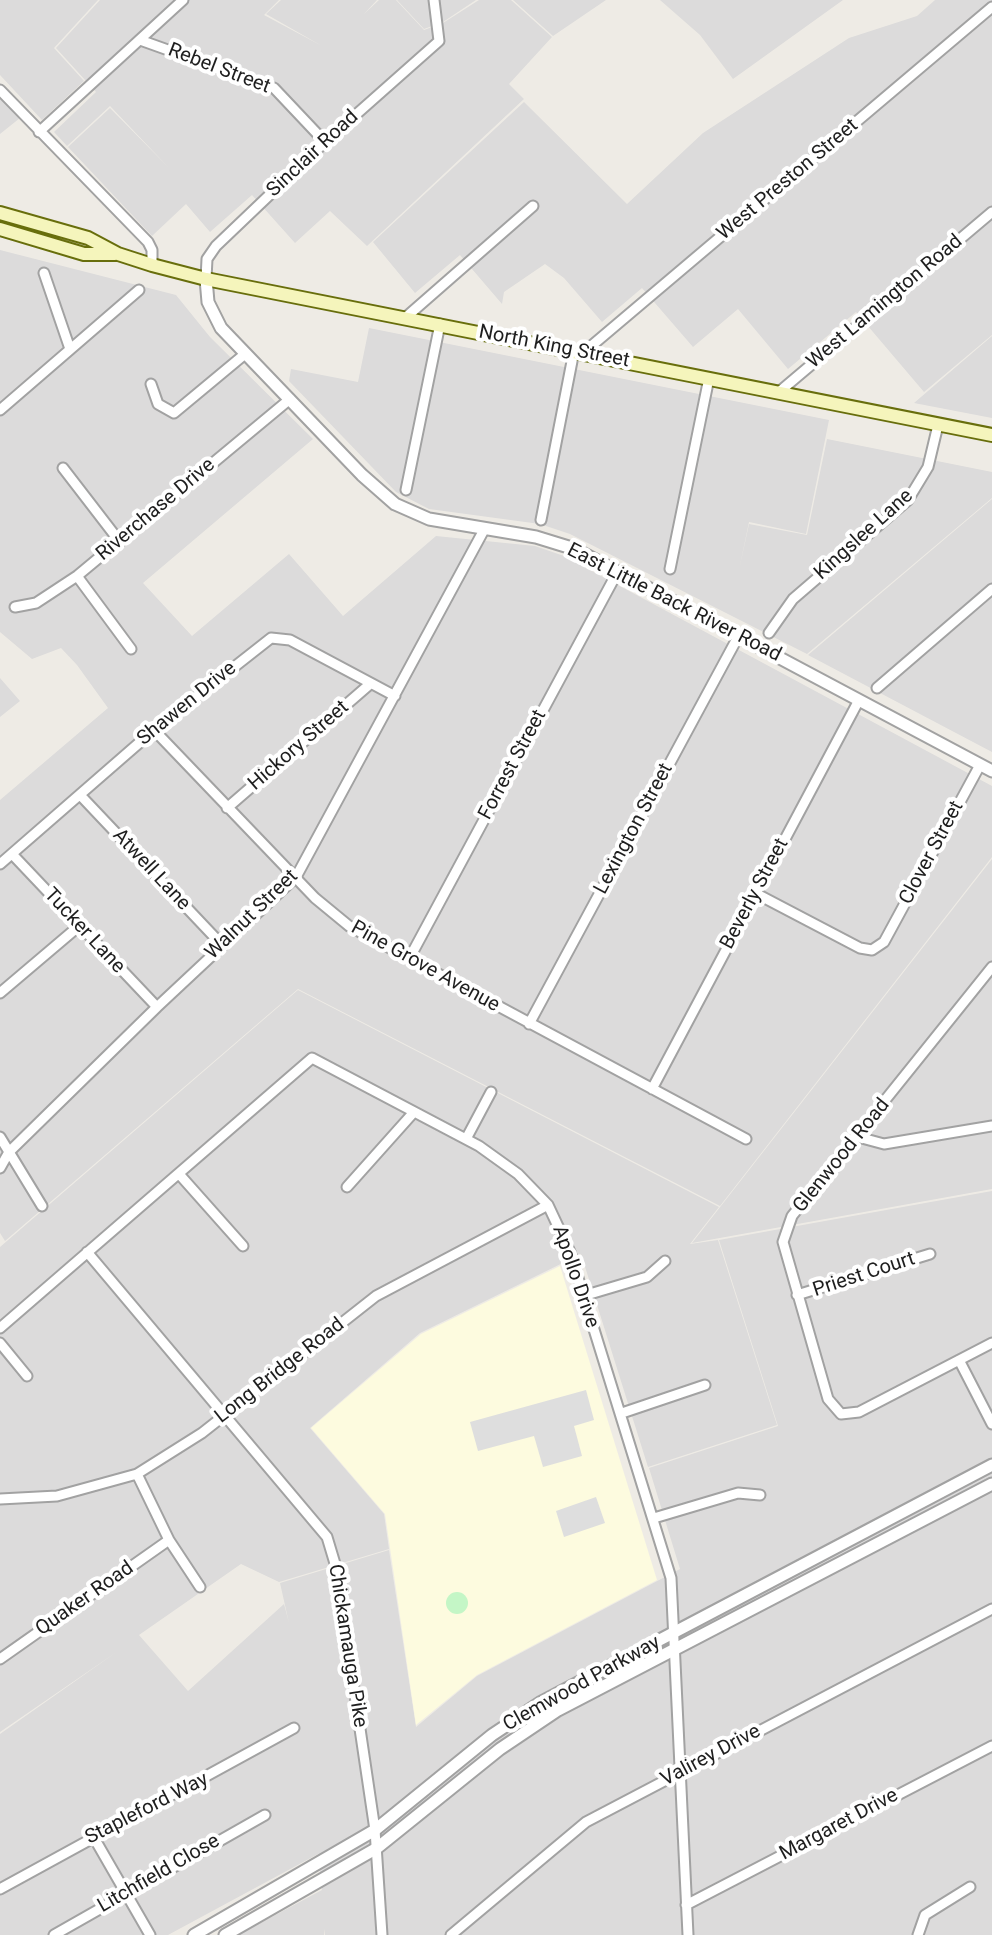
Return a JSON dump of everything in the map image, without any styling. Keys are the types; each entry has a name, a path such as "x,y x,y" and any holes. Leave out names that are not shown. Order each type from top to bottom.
{"main road":[{"name":"North King Street","path":"0,213 88,238 118,254 152,265 206,279 992,435"},
{"name":"North King Street","path":"0,229 84,254 118,254"}],"street":[{"path":"39,132 183,0"},
{"name":"Sinclair Road","path":"206,279 206,263 211,252 325,142 439,41 434,0"},
{"name":"West Preston Street","path":"578,352 992,7"},
{"name":"Rebel Street","path":"140,40 274,88 325,142"},
{"path":"0,90 148,242 152,250 152,265"},
{"path":"405,318 533,206"},
{"name":"West Lamington Road","path":"779,392 992,212"},
{"path":"44,273 70,349"},
{"name":"East Little Back River Road","path":"206,279 208,302 216,320 362,475 395,504 429,519 556,542 618,571 992,771"},
{"path":"0,410 139,290"},
{"path":"406,490 440,324"},
{"path":"541,520 578,352"},
{"path":"151,384 158,404 168,412 178,411 245,354"},
{"path":"670,569 709,378"},
{"name":"Riverchase Drive","path":"15,607 36,603 77,576 290,399"},
{"name":"Kingslee Lane","path":"769,633 781,612 803,589 908,500 928,467 938,425"},
{"path":"63,468 120,542"},
{"name":"Walnut Street","path":"0,1168 9,1152 296,877 485,528"},
{"name":"Forrest Street","path":"409,959 618,571"},
{"path":"77,576 131,649"},
{"path":"877,688 992,589"},
{"name":"Lexington Street","path":"529,1024 739,635"},
{"name":"Shawen Drive","path":"0,864 154,730 271,638 290,640 395,696"},
{"name":"Hickory Street","path":"227,808 370,684"},
{"name":"Beverly Street","path":"652,1089 859,700"},
{"name":"Pine Grove Avenue","path":"154,730 330,913 409,959 746,1139"},
{"name":"Clover Street","path":"755,893 860,948 872,950 884,942 980,765"},
{"name":"Atwell Lane","path":"81,796 222,945"},
{"name":"Tucker Lane","path":"12,854 157,1007"},
{"path":"0,993 79,926"},
{"name":"Glenwood Road","path":"959,1360 859,1412 841,1414 828,1399 783,1249 787,1225 992,967"},
{"name":"Apollo Drive","path":"0,1328 312,1058 466,1139 518,1174 548,1205 565,1240 622,1413 671,1578 688,1935"},
{"path":"466,1139 491,1092"},
{"path":"347,1187 414,1112"},
{"path":"858,1137 884,1144 992,1126"},
{"path":"0,1137 42,1206"},
{"path":"179,1174 243,1246"},
{"name":"Long Bridge Road","path":"0,1499 57,1496 137,1474 224,1415 376,1296 548,1205"},
{"name":"Chickamauga Pike","path":"87,1252 327,1537 336,1567 375,1830 382,1935"},
{"name":"Priest Court","path":"797,1295 930,1254"},
{"path":"583,1296 647,1277 665,1261"},
{"path":"0,1343 27,1376"},
{"path":"992,1343 959,1360 992,1424"},
{"path":"622,1413 705,1385"},
{"name":"Clemwood Parkway","path":"194,1935 375,1830 511,1721 992,1465"},
{"path":"137,1474 169,1540 200,1587"},
{"name":"Clemwood Parkway","path":"225,1935 377,1848 537,1723 992,1484"},
{"path":"654,1518 738,1493 760,1495"},
{"name":"Quaker Road","path":"0,1659 169,1540"},
{"name":"Valirey Drive","path":"451,1935 586,1822 992,1609"},
{"name":"Stapleford Way","path":"0,1889 294,1728"},
{"name":"Margaret Drive","path":"686,1905 992,1746"},
{"name":"Litchfield Close","path":"54,1935 265,1815"},
{"path":"93,1836 150,1935"},
{"path":"918,1935 925,1915 970,1887"}],"shaded area":[{"path":"0,0 98,0 54,48 84,81 42,120 0,75"},
{"path":"100,0 279,0 264,15 322,46 266,14 281,0 377,0 364,14 379,0 396,0 424,30 443,23 479,0 511,0 552,37 509,84 524,99 367,246 330,211 295,243 252,195 210,232 186,204 152,236 68,147 110,108 170,169 110,106 67,146 54,132 96,92 56,48"},
{"path":"397,0 476,0 443,22 424,29"},
{"path":"513,0 606,0 553,36"},
{"path":"660,0 843,0 733,79 700,35"},
{"path":"935,0 992,0 992,335 924,392 856,312 788,369 738,309 693,347 642,288 602,322 564,278 545,264 504,292 502,304 460,255 415,293 373,242 524,102 627,204 703,133 849,38 917,16"},
{"path":"0,97 20,118 0,134"},
{"path":"0,250 176,295 210,337 313,439 143,583 192,636 289,554 343,616 436,536 535,546 564,556 992,786 992,857 720,1206 298,989 5,1241 0,1233 0,800 108,708 61,648 32,659 0,632"},
{"path":"369,328 829,420 806,534 749,522 739,570 749,524 807,535 827,439 992,472 992,498 807,654 570,534 540,524 429,509 396,492 289,381 291,369 358,382"},
{"path":"992,336 992,418 914,403"},
{"path":"992,499 992,752 808,655"},
{"path":"0,678 20,701 0,717"},
{"path":"992,859 992,1189 692,1243"},
{"path":"298,990 719,1207 690,1244 718,1240 777,1425 648,1467 581,1254 420,1333 310,1428 384,1514 389,1549 279,1582 241,1564 139,1635 188,1691 284,1604 289,1623 280,1583 389,1550 416,1727 477,1676 680,1569 649,1468 778,1426 719,1240 992,1191 992,1935 325,1935 325,1929 324,1935 238,1935 322,1890 318,1854 168,1935 0,1935 0,1734 118,1651 0,1732 0,1247"},
{"path":"560,1266 657,1580 477,1675 416,1725 385,1514 311,1428 421,1334"},
{"path":"586,1390 594,1420 574,1426 582,1456 543,1467 534,1436 478,1451 470,1422"},
{"path":"596,1497 605,1523 564,1537 556,1511"}],"green space":[{"path":"457,1592 465,1595 468,1603 465,1611 457,1614 449,1611 446,1603 449,1595"}]}
